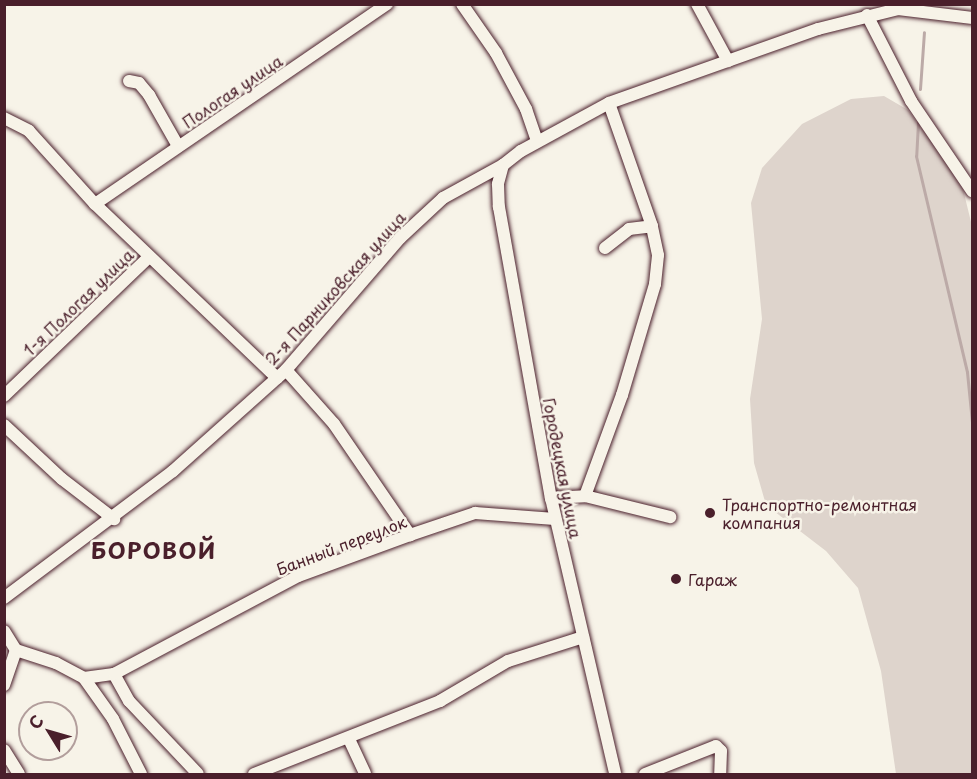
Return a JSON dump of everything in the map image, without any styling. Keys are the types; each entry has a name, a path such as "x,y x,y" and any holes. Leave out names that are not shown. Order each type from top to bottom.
{"street":[{"name":"Пологая улица","path":"95,204 178,146 213,126 387,4"},
{"path":"462,4 496,53 526,109 537,141"},
{"path":"697,4 728,61"},
{"name":"2-я Парниковская улица","path":"4,598 114,519 281,374 400,238 443,198 503,165 537,141 609,103 867,15 897,7 972,18"},
{"path":"867,15 911,101 972,191"},
{"path":"129,81 139,83 149,95 178,146"},
{"path":"585,496 622,395 655,284 658,255 652,226 609,103"},
{"path":"4,118 29,131 95,204 149,257 334,424 410,535"},
{"name":"Городецкая улица","path":"503,165 498,184 499,207 551,498 615,774"},
{"path":"605,248 629,229 652,226"},
{"name":"1-я Пологая улица","path":"4,396 149,257"},
{"path":"4,424 62,480 114,519"},
{"path":"551,498 585,496 670,517"},
{"name":"Банный переулок","path":"84,678 114,674 298,576 475,513 555,519"},
{"path":"4,631 16,650 56,663 84,678 113,719 141,774"},
{"path":"254,774 349,740 440,701 508,661 583,638"},
{"path":"4,686 16,650"},
{"path":"114,674 129,701 198,774"},
{"path":"349,740 365,774"},
{"path":"645,774 716,746 721,751 720,774"},
{"path":"4,750 19,774"}],"shaded area":[{"path":"884,96 908,110 961,181 972,226 972,774 896,774 881,671 858,588 826,551 766,505 754,463 750,399 762,319 751,203 762,168 802,124 851,99"}],"waterway":[{"path":"920,89 924,32"},
{"path":"918,122 916,156 967,372 972,422"}],"place":[{"name":"Транспортно-ремонтная компания","path":"710,513"},
{"name":"Гараж","path":"676,579"}],"district":[{"name":"БОРОВОЙ","path":"154,550"}]}
